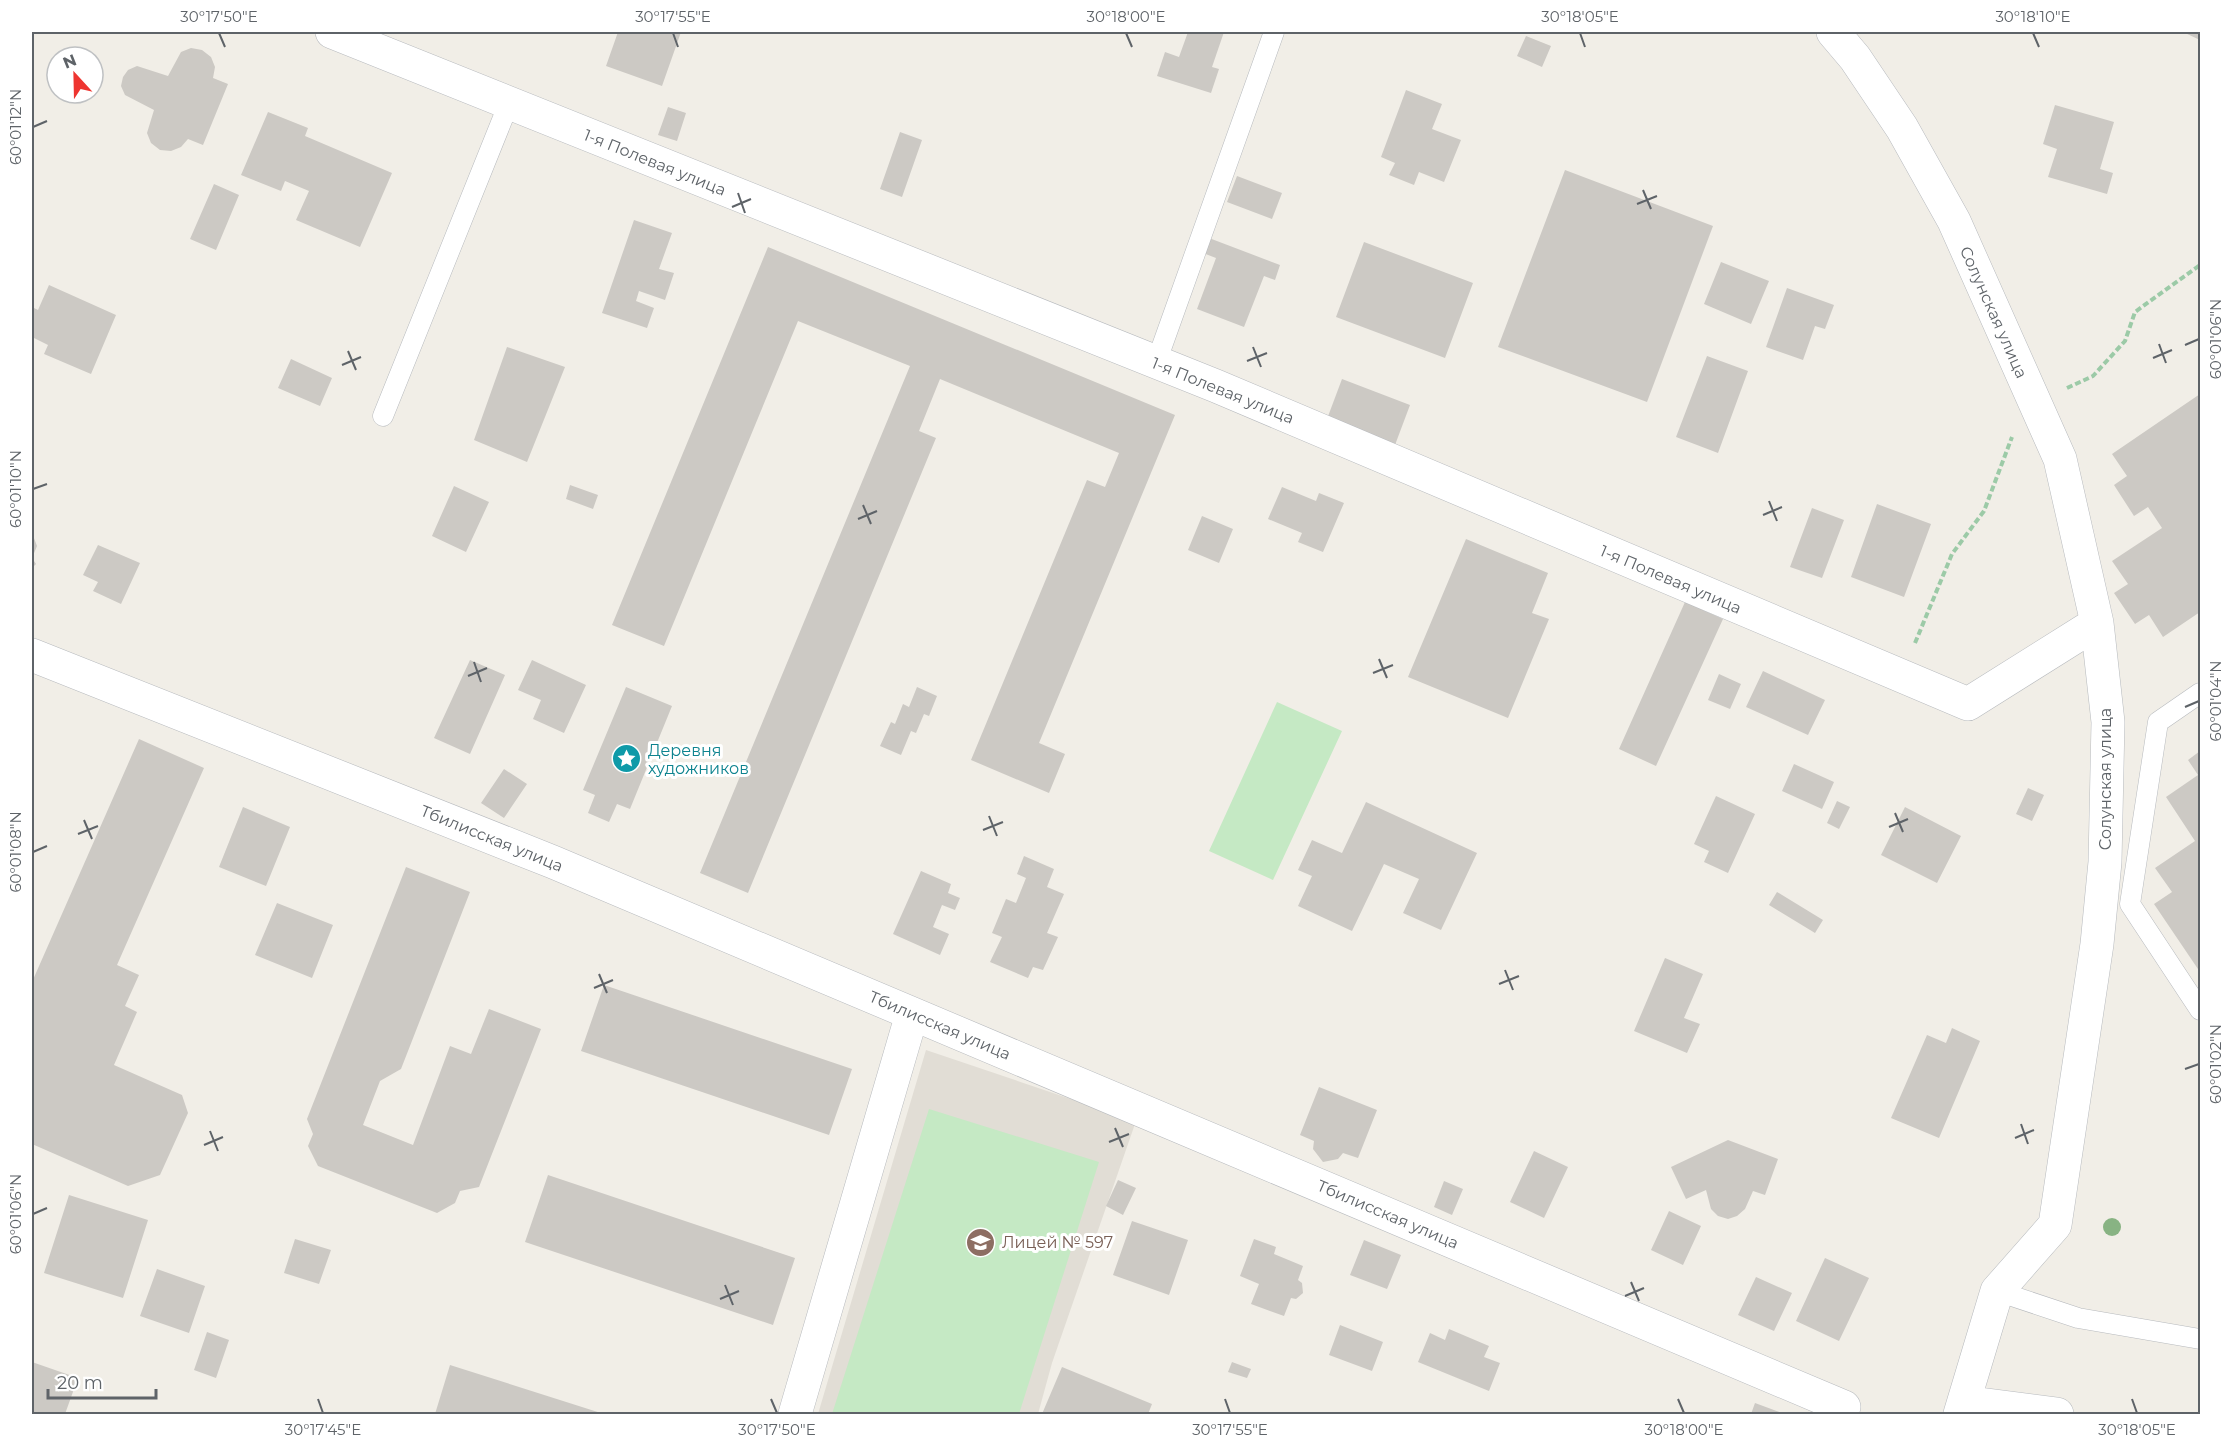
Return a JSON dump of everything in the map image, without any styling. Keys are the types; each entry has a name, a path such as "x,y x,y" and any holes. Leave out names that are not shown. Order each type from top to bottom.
{"street":[{"name":"1-я Полевая улица","path":"332,32 1156,363 1968,704 2097,623"},
{"name":"Солунская улица","path":"1833,32 1855,58 1902,128 1954,221 2060,459 2097,623 2108,722 2105,862 2097,945 2055,1225 1997,1292 1962,1408"},
{"name":"Тбилисская улица","path":"32,655 553,862 1844,1407"},
{"path":"795,1414 912,1014"},
{"path":"1962,1408 2057,1414"}],"lane":[{"path":"1156,363 1274,32"},
{"path":"383,416 509,103"},
{"path":"2200,693 2158,722 2130,904 2200,1010"},
{"path":"1997,1292 2078,1318 2200,1339"}],"shaded area":[{"name":"Лицей № 597","path":"926,1050 1136,1121 1052,1363 1038,1414 818,1414"}],"green space":[{"path":"1277,702 1342,731 1273,880 1209,851"},
{"name":"Лицей № 597","path":"929,1109 1099,1162 1019,1414 832,1414"}],"building":[{"path":"618,32 681,32 662,86 606,66"},
{"path":"1188,32 1224,32 1212,67 1219,69 1211,93 1157,76 1165,52 1179,57"},
{"path":"2183,32 2200,32 2200,40"},
{"path":"1526,36 1551,46 1542,67 1517,56"},
{"path":"191,48 202,50 211,57 215,67 213,78 228,84 203,145 188,139 181,147 171,151 160,150 151,143 147,133 154,110 125,95 121,86 123,77 128,70 137,66 168,76 181,52"},
{"path":"1406,90 1442,104 1432,129 1461,140 1444,182 1419,172 1414,185 1389,175 1395,163 1381,157"},
{"path":"2055,105 2114,122 2100,169 2113,173 2107,194 2048,177 2057,149 2043,144"},
{"path":"668,107 686,113 677,141 658,135"},
{"path":"268,112 308,128 305,136 392,173 360,247 296,220 309,191 285,181 281,191 241,175"},
{"path":"900,132 922,140 902,197 880,189"},
{"path":"1565,170 1713,226 1647,402 1498,347"},
{"path":"1237,176 1282,193 1272,219 1227,202"},
{"path":"214,184 239,195 216,250 190,239"},
{"path":"634,220 672,233 659,269 674,273 665,300 639,291 636,301 654,308 647,328 602,313"},
{"path":"1209,238 1280,265 1275,280 1264,276 1244,327 1197,309 1216,258 1203,253"},
{"path":"1364,242 1473,283 1445,358 1336,317"},
{"path":"768,247 1175,415 1039,743 1065,754 1049,793 971,760 1087,480 1105,487 1119,453 940,379 919,431 936,438 748,893 700,873 910,366 798,321 664,646 612,625"},
{"path":"1721,262 1769,281 1751,324 1704,304"},
{"path":"49,285 116,315 91,374 44,354 48,345 32,337 32,307 38,310"},
{"path":"1787,288 1834,305 1825,329 1815,326 1803,360 1766,347"},
{"path":"507,347 565,367 527,462 474,440"},
{"path":"1707,356 1748,371 1718,453 1676,437"},
{"path":"291,359 332,378 320,406 278,388"},
{"path":"1342,379 1410,405 1395,445 1327,419"},
{"path":"2200,394 2200,612 2163,637 2149,615 2135,624 2114,593 2128,584 2112,561 2162,528 2148,507 2134,516 2114,485 2127,476 2112,454"},
{"path":"570,485 598,495 593,509 566,499"},
{"path":"454,486 489,502 466,552 432,536"},
{"path":"1282,487 1316,501 1319,493 1344,503 1323,552 1298,542 1302,533 1268,519"},
{"path":"1877,504 1931,524 1904,597 1851,577"},
{"path":"1812,508 1844,520 1822,578 1790,567"},
{"path":"1202,516 1233,529 1219,563 1188,550"},
{"path":"32,533 37,546 32,558"},
{"path":"1466,539 1548,573 1532,613 1549,619 1508,718 1408,677"},
{"path":"98,545 140,563 121,604 93,591 98,582 83,575"},
{"path":"1685,602 1723,619 1656,766 1619,749"},
{"path":"470,660 505,675 470,754 434,738"},
{"path":"532,660 586,685 564,733 533,719 541,700 518,690"},
{"path":"1763,671 1825,700 1808,735 1746,707"},
{"path":"1719,674 1741,684 1730,709 1708,700"},
{"path":"626,687 672,706 630,809 617,804 609,822 588,813 595,795 583,790"},
{"path":"917,687 937,696 929,716 924,714 916,733 911,731 901,755 880,746 891,722 895,724 903,704 909,707"},
{"path":"139,739 204,768 117,965 139,975 125,1006 137,1012 114,1065 182,1095 188,1113 160,1175 128,1186 32,1144 32,982"},
{"path":"2200,751 2200,972 2154,904 2172,892 2155,868 2195,841 2166,797 2198,775 2188,760"},
{"path":"1794,764 1834,782 1822,809 1782,791"},
{"path":"504,769 527,784 504,818 481,803"},
{"path":"2028,788 2044,795 2032,821 2016,814"},
{"path":"1716,796 1755,814 1728,873 1704,862 1709,851 1694,844"},
{"path":"1837,801 1850,807 1839,829 1827,823"},
{"path":"1366,802 1477,853 1441,930 1403,913 1419,879 1384,864 1352,931 1298,906 1312,876 1298,870 1312,840 1342,853"},
{"path":"243,807 290,827 266,886 219,867"},
{"path":"1905,807 1961,836 1937,883 1881,855"},
{"path":"1024,856 1054,869 1047,887 1064,894 1047,933 1058,937 1043,970 1033,967 1028,978 990,962 1002,937 992,933 1006,899 1016,903 1026,878 1017,874"},
{"path":"406,867 470,892 401,1069 380,1081 363,1125 413,1145 450,1046 471,1054 489,1009 541,1029 479,1187 460,1191 455,1203 437,1213 318,1166 308,1146 313,1134 307,1119"},
{"path":"921,871 951,884 948,893 960,898 955,910 942,905 933,927 949,934 940,955 893,934"},
{"path":"1777,892 1823,920 1815,933 1769,905"},
{"path":"277,903 333,925 312,978 255,955"},
{"path":"1665,958 1703,974 1684,1018 1700,1024 1687,1053 1634,1031"},
{"path":"604,985 852,1069 829,1135 581,1051"},
{"path":"1952,1028 1980,1041 1939,1138 1891,1118 1927,1035 1946,1043"},
{"path":"1319,1087 1377,1110 1358,1158 1343,1153 1338,1159 1323,1162 1313,1149 1314,1141 1300,1135"},
{"path":"1728,1140 1778,1159 1765,1195 1753,1191 1745,1209 1737,1216 1728,1219 1718,1216 1711,1209 1706,1190 1686,1199 1671,1167"},
{"path":"1534,1151 1568,1167 1544,1218 1510,1202"},
{"path":"548,1175 795,1258 773,1325 525,1242"},
{"path":"1118,1180 1136,1188 1123,1215 1106,1206"},
{"path":"1444,1181 1463,1189 1452,1215 1434,1207"},
{"path":"69,1195 148,1220 123,1298 44,1273"},
{"path":"1669,1211 1701,1226 1683,1265 1651,1250"},
{"path":"1132,1221 1188,1240 1169,1295 1113,1275"},
{"path":"295,1239 331,1250 319,1284 284,1273"},
{"path":"1254,1239 1276,1247 1274,1254 1303,1266 1298,1280 1302,1283 1303,1293 1296,1299 1291,1298 1284,1316 1251,1304 1259,1284 1240,1276"},
{"path":"1364,1240 1401,1255 1387,1289 1350,1275"},
{"path":"1825,1258 1869,1278 1839,1341 1796,1321"},
{"path":"157,1269 205,1286 189,1333 140,1316"},
{"path":"1756,1277 1792,1293 1774,1331 1738,1315"},
{"path":"1340,1325 1383,1342 1372,1371 1329,1355"},
{"path":"1449,1329 1489,1346 1484,1357 1500,1363 1489,1391 1418,1362 1430,1333 1445,1340"},
{"path":"207,1332 229,1340 216,1378 194,1370"},
{"path":"32,1362 78,1378 65,1414 32,1414"},
{"path":"1232,1362 1251,1369 1247,1378 1228,1372"},
{"path":"450,1365 604,1414 435,1414"},
{"path":"1062,1367 1152,1404 1148,1414 1042,1414"},
{"path":"1755,1403 1785,1414 1751,1414"}],"place":[{"name":"Деревня художников","path":"627,759"},
{"name":"Лицей № 597","path":"981,1242"}]}
